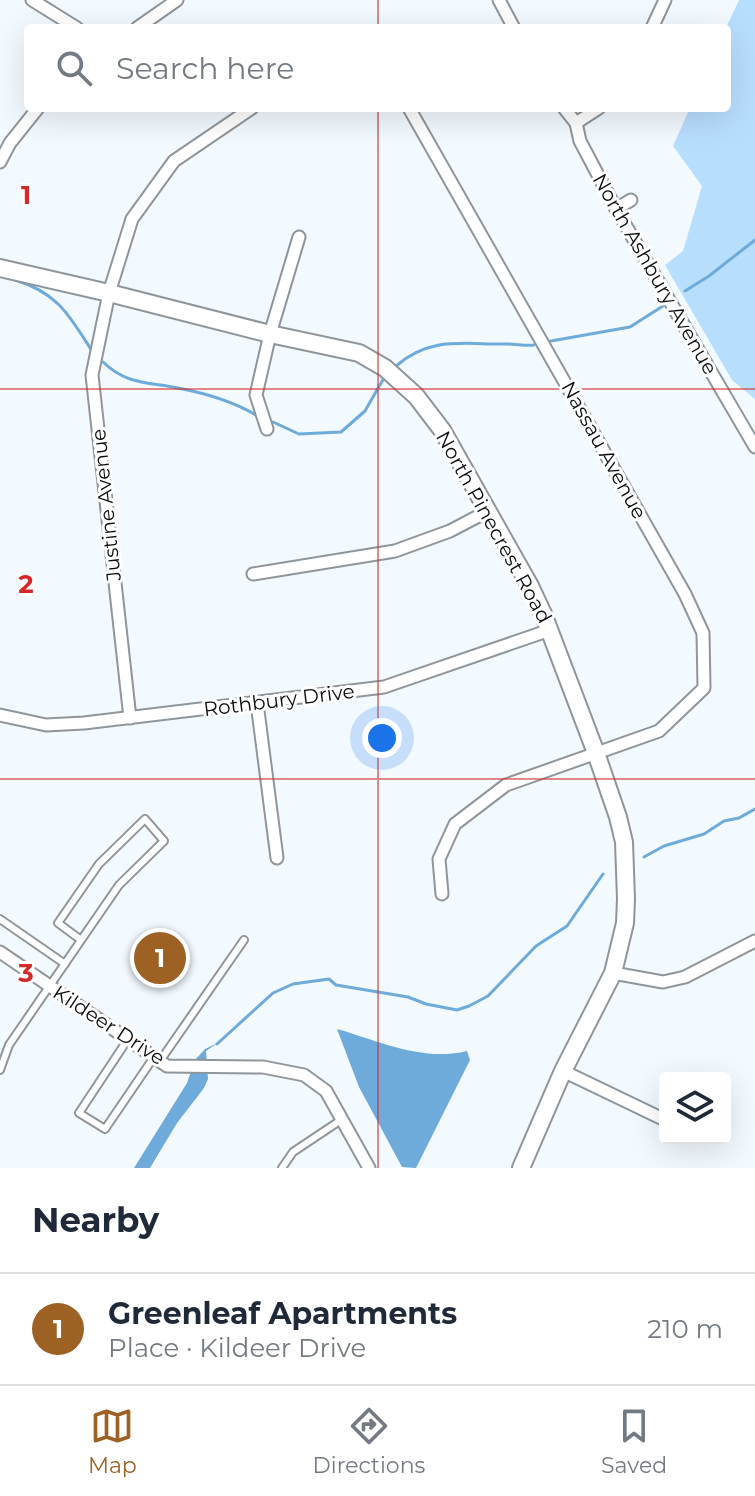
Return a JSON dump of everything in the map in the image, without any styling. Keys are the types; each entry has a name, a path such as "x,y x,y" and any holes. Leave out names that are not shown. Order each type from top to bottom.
{"street":[{"path":"32,0 71,24"},
{"path":"143,24 177,0"},
{"path":"499,0 512,24"},
{"path":"654,24 665,0"},
{"path":"0,162 5,140 34,112"},
{"path":"109,293 132,219 174,161 246,112"},
{"name":"Nassau Avenue","path":"411,112 685,594 703,633 704,688 659,731 506,785 455,824 439,859 442,894"},
{"name":"North Ashbury Avenue","path":"567,112 576,123 580,141 616,209 755,447"},
{"path":"576,123 593,112"},
{"path":"616,209 631,200"},
{"path":"267,429 256,395 270,334 299,237"},
{"name":"North Pinecrest Road","path":"0,268 359,353 385,368 427,409 488,511 530,586 550,630 618,817 627,875 625,923 613,973 563,1071 521,1168"},
{"name":"Justine Avenue","path":"109,293 92,375 130,718"},
{"path":"253,574 395,551 450,531 488,511"},
{"name":"Rothbury Drive","path":"0,715 46,725 130,718 384,687 550,630"},
{"path":"257,703 277,858"},
{"path":"613,973 663,982 685,977 755,941"},
{"name":"Kildeer Drive","path":"0,952 167,1066 263,1067 304,1075 326,1091 369,1168"},
{"path":"563,1071 659,1117"}],"lane":[{"path":"0,1070 9,1045 119,885 164,841 145,819 99,864 58,923 81,940"},
{"path":"0,919 65,964"},
{"path":"128,1039 79,1113 105,1129 244,940"},
{"path":"282,1168 293,1152 341,1120"}],"shaded area":[{"path":"739,0 755,0 755,399 732,380 665,265 683,251 702,186 673,146 688,112 731,112 731,24 728,24"},
{"path":"337,1029 418,1052 451,1054 467,1051 470,1060 416,1168 402,1167 359,1087"},
{"path":"218,1043 206,1051 208,1079 204,1088 177,1123 150,1168 134,1168 187,1083 195,1060 205,1049"}],"waterway":[{"path":"685,291 755,240"},
{"path":"15,280 42,292 61,307 92,351"},
{"path":"551,341 630,327 663,306"},
{"path":"396,366 409,356 436,346 464,343 534,345"},
{"path":"103,362 129,379 208,395 256,415"},
{"path":"273,422 299,434 341,432 365,411 385,376"},
{"path":"644,857 664,846 704,834 724,821 739,818 755,809"},
{"path":"217,1044 273,993 293,984 329,979 336,985 408,997 457,1010 469,1006 488,996 536,946 567,926 603,874"}],"place":[{"name":"Greenleaf Apartments","path":"160,958"}]}
